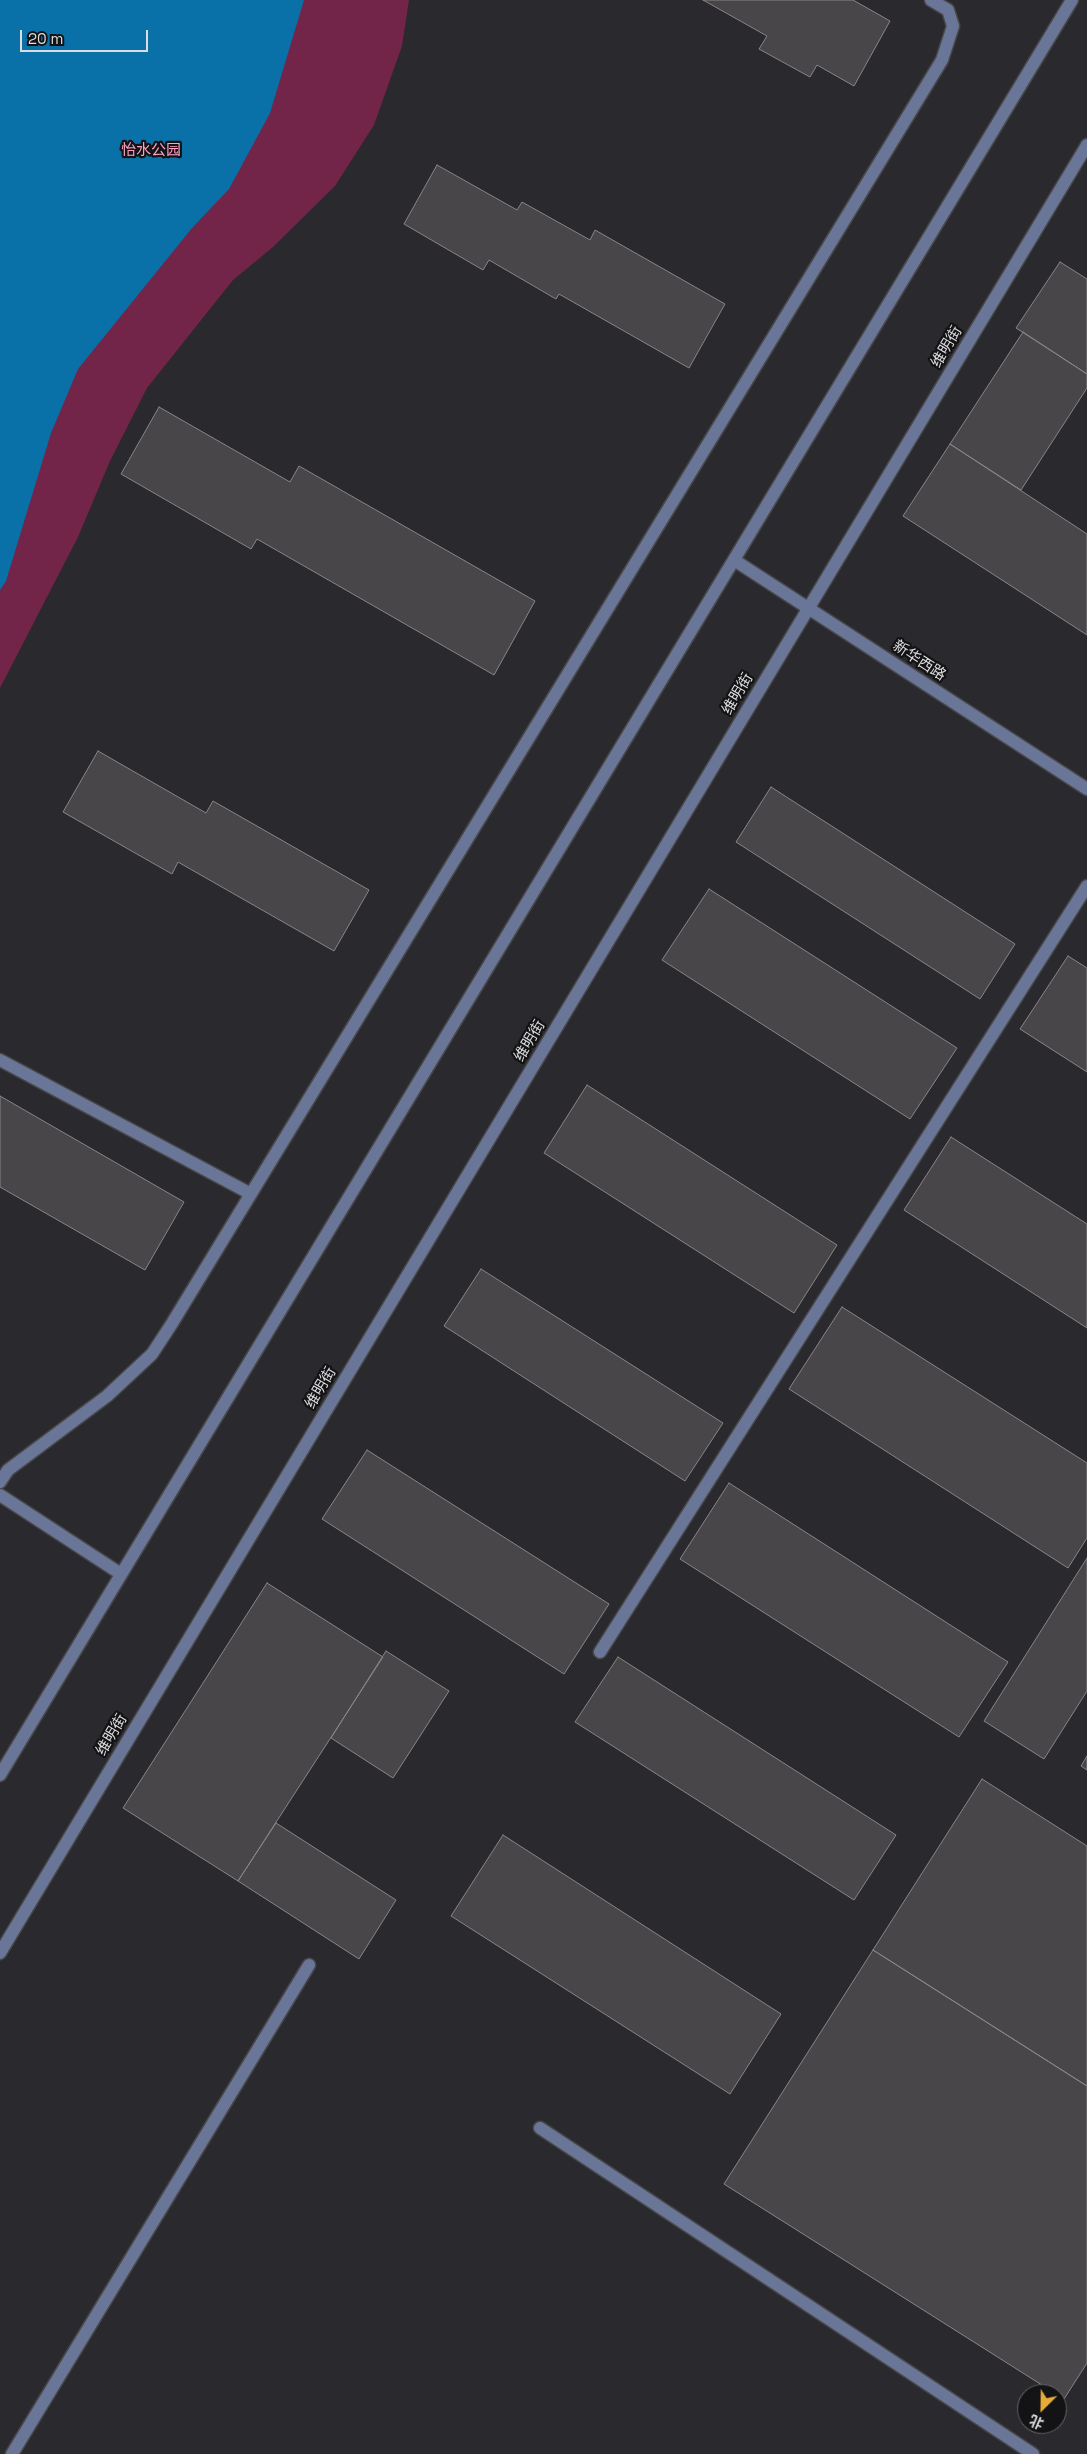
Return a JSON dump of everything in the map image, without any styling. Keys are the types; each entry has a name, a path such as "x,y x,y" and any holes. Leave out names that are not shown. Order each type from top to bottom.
{"street":[{"path":"0,1482 8,1470 107,1396 152,1354 942,60 953,26 948,10 930,0"},
{"path":"0,1775 1072,0"},
{"name":"维明街","path":"0,1953 1087,145"},
{"name":"新华西路","path":"734,560 1087,789"},
{"path":"600,1652 1087,886"},
{"path":"0,1060 251,1194"},
{"path":"0,1495 121,1574"},
{"path":"12,2454 309,1965"},
{"path":"540,2128 1033,2454"}],"green space":[{"name":"怡水公园","path":"0,0 409,0 402,46 374,125 335,186 273,247 233,280 147,388 110,461 78,537 0,688"}],"water":[{"name":"怡水公园","path":"0,0 304,0 270,113 229,189 192,228 78,369 51,433 6,581 0,590"}],"building":[{"path":"703,0 853,0 890,21 854,86 817,65 810,77 759,49 767,36"},
{"path":"437,165 517,210 522,202 590,240 595,230 725,304 689,368 559,294 556,299 489,260 483,270 404,224"},
{"path":"1060,262 1087,279 1087,374 1016,328"},
{"path":"1023,332 1087,374 1087,388 1021,490 950,444"},
{"path":"159,407 290,482 299,466 535,601 494,675 257,539 251,549 121,474"},
{"path":"950,444 1087,534 1087,635 903,516"},
{"path":"98,751 206,813 213,801 369,890 334,951 178,862 172,874 63,812"},
{"path":"771,787 1015,944 980,999 736,842"},
{"path":"709,889 957,1048 910,1119 662,960"},
{"path":"1068,956 1087,968 1087,1072 1020,1029"},
{"path":"587,1085 837,1245 794,1313 544,1153"},
{"path":"0,1096 184,1202 145,1270 0,1187"},
{"path":"951,1137 1087,1224 1087,1328 904,1210"},
{"path":"481,1269 723,1423 685,1481 444,1326"},
{"path":"842,1307 1087,1463 1087,1538 1068,1568 789,1389"},
{"path":"367,1450 609,1604 564,1674 322,1519"},
{"path":"729,1483 1008,1662 959,1737 680,1559"},
{"path":"1087,1558 1087,1691 1044,1759 984,1721"},
{"path":"267,1583 383,1657 238,1881 123,1808"},
{"path":"386,1651 449,1691 393,1778 331,1738"},
{"path":"618,1657 896,1835 854,1900 575,1722"},
{"path":"1087,1756 1087,1770 1081,1766"},
{"path":"982,1779 1087,1846 1087,2086 873,1950"},
{"path":"276,1823 396,1900 359,1959 238,1881"},
{"path":"503,1835 781,2014 730,2094 451,1916"},
{"path":"873,1950 1087,2086 1087,2363 1067,2394 1067,2384 1040,2384 724,2184"}]}
